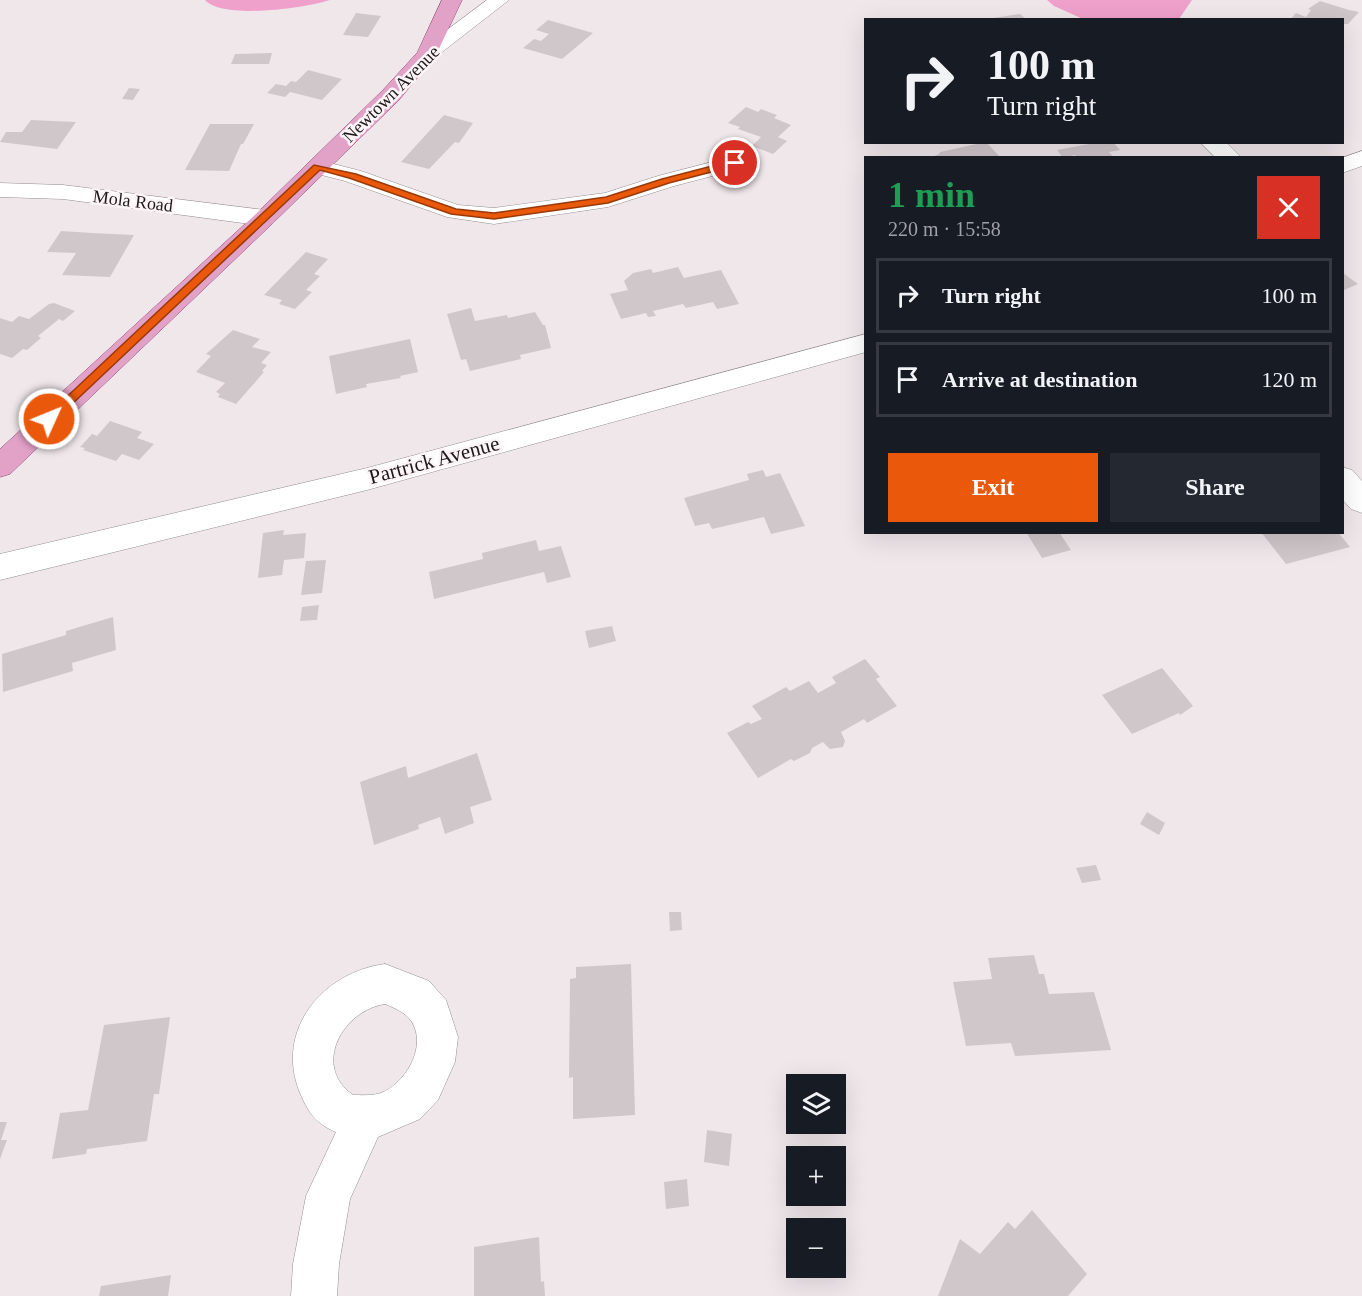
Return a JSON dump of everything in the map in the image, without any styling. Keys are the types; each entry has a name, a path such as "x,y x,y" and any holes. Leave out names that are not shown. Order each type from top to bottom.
{"main road":[{"path":"426,55 452,0"},
{"name":"Newtown Avenue","path":"3,460 265,218 391,95 426,55"}],"street":[{"name":"Newtown Avenue","path":"426,55 499,0"},
{"path":"1214,144 1228,156"},
{"path":"1344,165 1362,158"},
{"path":"318,167 353,176 455,212 494,216 608,200 666,181 735,163"},
{"name":"Mola Road","path":"0,190 63,192 265,218"},
{"name":"Partrick Avenue","path":"0,567 367,479 864,344"},
{"path":"1344,480 1362,501"},
{"path":"314,1296 316,1264 328,1196 365,1118"}],"shaded area":[{"path":"205,0 330,0 284,9 246,11 228,10 214,6"},
{"path":"1047,0 1192,0 1180,18 1081,18 1054,6"}],"building":[{"path":"1320,1 1359,12 1348,24 1344,24 1344,18 1292,18 1296,13 1306,17 1311,10 1308,9"},
{"path":"356,13 381,16 368,37 343,35"},
{"path":"1020,14 1025,18 993,18"},
{"path":"548,20 593,33 562,59 523,48 534,39 541,41 549,34 536,30"},
{"path":"272,53 269,64 231,64 235,54"},
{"path":"308,70 342,79 322,100 290,92 285,97 267,93 276,84 286,86 291,81 296,82"},
{"path":"129,88 140,89 133,100 122,99"},
{"path":"746,107 758,112 761,109 777,115 774,118 791,125 778,137 787,141 773,154 752,146 761,137 728,123"},
{"path":"444,115 473,123 459,143 455,142 429,169 401,162"},
{"path":"31,120 76,122 57,149 0,142 6,132 22,132"},
{"path":"210,124 254,124 241,144 229,171 185,170"},
{"path":"977,144 988,144 999,156 934,156 940,152"},
{"path":"1089,144 1115,144 1120,150 1109,152 1112,156 1062,156 1057,150"},
{"path":"61,231 134,235 110,277 62,275 76,253 47,252"},
{"path":"306,252 328,259 314,274 320,276 306,290 312,292 295,309 279,304 282,300 264,295"},
{"path":"678,267 684,278 721,270 739,304 717,309 713,302 686,308 683,304 653,311 656,316 648,317 646,313 621,319 610,294 628,290 624,281 633,273 651,269 653,273"},
{"path":"1344,274 1347,276 1358,284 1344,290"},
{"path":"54,303 75,311 63,321 59,319 38,336 41,338 27,350 23,349 12,358 0,354 0,318 12,322 19,316 29,319 49,304"},
{"path":"471,308 475,321 507,315 508,318 535,312 545,325 551,348 520,355 521,359 470,371 466,359 461,360 447,314"},
{"path":"233,330 260,339 252,347 271,352 261,363 267,365 262,371 264,372 236,404 218,397 220,394 216,392 225,383 196,372 211,356 206,354"},
{"path":"410,339 418,372 400,376 401,378 366,384 367,387 336,394 329,356"},
{"path":"110,421 142,432 137,438 154,444 139,460 122,454 116,461 80,447 92,434 97,436"},
{"path":"763,470 766,477 780,473 805,526 771,534 764,517 712,529 709,523 695,526 684,498 749,480 747,474"},
{"path":"284,530 283,535 306,533 304,558 284,560 282,575 258,578 263,533"},
{"path":"1027,534 1060,534 1071,550 1042,558"},
{"path":"1263,534 1340,534 1350,547 1286,564"},
{"path":"536,540 539,551 561,546 571,577 547,583 544,572 434,599 429,572 483,559 482,553"},
{"path":"326,560 322,593 301,595 306,561"},
{"path":"319,605 317,620 300,621 302,607"},
{"path":"113,617 116,650 72,663 73,671 3,692 2,654 66,635 66,631"},
{"path":"612,626 616,641 589,648 585,631"},
{"path":"865,659 880,677 876,679 897,706 867,723 864,719 841,732 845,741 843,747 830,749 823,742 812,748 810,753 794,761 791,759 758,778 727,733 748,722 751,724 762,719 752,706 786,687 790,691 809,681 818,693 836,683 832,677"},
{"path":"1162,668 1193,706 1180,715 1179,713 1132,734 1102,695"},
{"path":"477,753 492,800 470,807 474,823 445,834 440,817 418,825 419,829 374,845 360,782 406,766 408,778"},
{"path":"1147,812 1165,823 1159,835 1140,824"},
{"path":"1096,865 1101,880 1082,883 1076,868"},
{"path":"669,912 681,912 682,930 670,931"},
{"path":"1034,955 1039,974 1044,974 1049,994 1094,992 1111,1050 1015,1056 1011,1043 966,1046 953,982 992,979 988,958"},
{"path":"631,964 635,1115 573,1119 573,1077 569,1078 570,979 576,978 576,967"},
{"path":"170,1017 159,1094 154,1094 147,1141 87,1149 86,1154 52,1159 60,1113 88,1110 104,1025"},
{"path":"0,1122 7,1122 1,1140 7,1140 0,1159"},
{"path":"707,1130 732,1134 729,1166 704,1162"},
{"path":"687,1179 689,1206 666,1209 664,1182"},
{"path":"1032,1210 1087,1274 1068,1296 938,1296 960,1239 980,1254 1008,1222 1015,1229"},
{"path":"539,1237 541,1282 544,1281 545,1296 474,1296 474,1247"},
{"path":"171,1275 168,1296 99,1296 101,1286"}],"route":[{"path":"49,419 318,167 353,176 455,212 494,216 608,200 666,181 735,163"}]}
